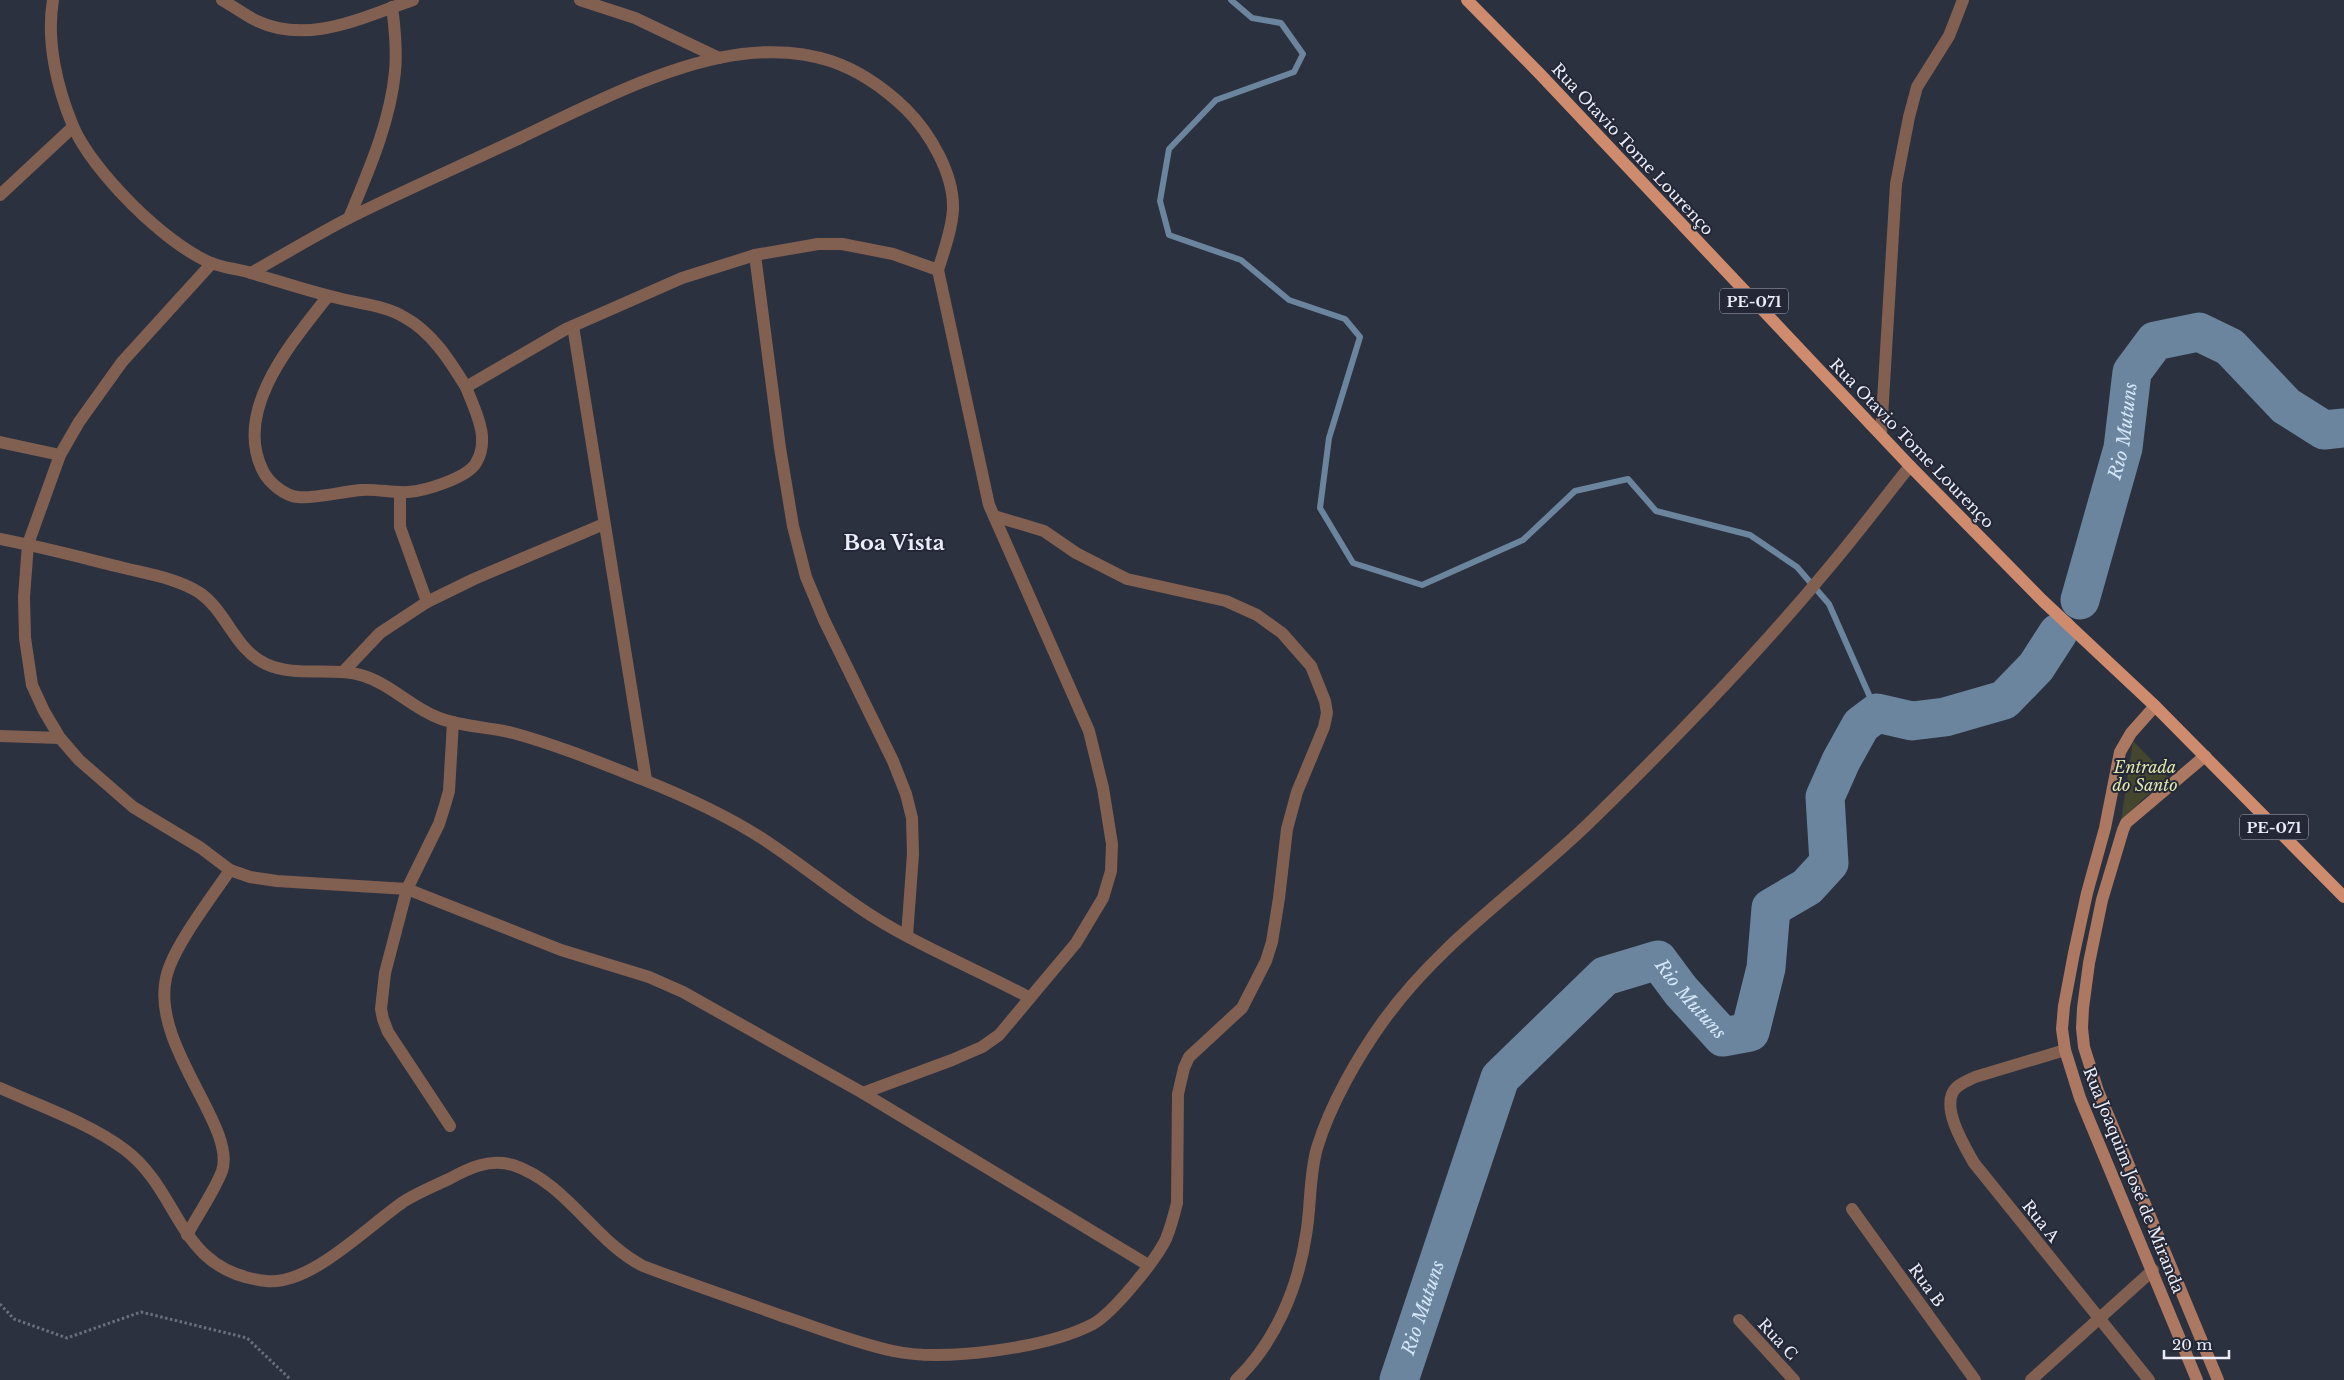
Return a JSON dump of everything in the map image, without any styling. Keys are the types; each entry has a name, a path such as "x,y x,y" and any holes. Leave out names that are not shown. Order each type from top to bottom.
{"main road":[{"name":"Rua Otavio Tome Lourenço","path":"1467,0 1910,466 2043,601 2155,706 2344,898"}],"street":[{"path":"53,0 51,34 62,97 74,128 109,179 172,240 212,264 251,273 303,290 385,309 403,316 431,338 455,369 466,387 482,434 483,445 475,464 448,481 419,491 363,490 300,498 280,489 266,477 261,468 255,442 256,426 263,393 273,371 288,348 328,296"},
{"path":"222,0 256,20 303,32 342,26 414,0"},
{"path":"580,0 636,18 718,58"},
{"path":"1881,434 1898,174 1917,87 1949,36 1962,0"},
{"path":"349,218 373,157 388,110 395,73 396,42 392,7"},
{"path":"251,273 349,218 613,94 686,67 718,58 767,53 803,55 832,60 858,71 888,92 915,118 945,170 953,209 947,241 938,270 989,505 1089,731 1103,788 1112,844 1110,870 1103,898 1076,943 999,1035 982,1047 863,1093"},
{"path":"0,195 74,128"},
{"path":"466,387 573,326 682,278 755,255 818,244 842,244 893,254 938,270"},
{"path":"755,255 780,448 793,526 806,577 824,620 893,760 906,794 912,818 913,854 907,936"},
{"path":"212,264 122,362 79,422 60,455 28,544 24,597 28,664 32,685 44,711 60,738 79,760 133,807 201,848 230,870 250,877 277,881 407,889 561,950 649,977 683,992 863,1093 1148,1265"},
{"path":"573,326 592,433 604,524 646,780"},
{"path":"0,442 60,455"},
{"path":"1236,1380 1254,1363 1269,1341 1280,1319 1295,1278 1306,1238 1316,1152 1321,1136 1353,1069 1383,1022 1408,988 1446,948 1587,825 1681,732 1823,575 1910,466"},
{"path":"400,492 400,527 427,602"},
{"path":"0,1088 98,1134 124,1149 152,1178 187,1234 204,1255 218,1267 242,1276 266,1281 280,1281 299,1277 320,1265 405,1201 480,1164 497,1163 525,1170 546,1183 563,1196 628,1258 643,1266 852,1340 895,1351 938,1354 983,1353 1070,1334 1094,1324 1108,1313 1148,1265 1165,1240 1177,1203 1178,1094 1184,1068 1189,1057 1202,1043 1242,1008 1266,961 1274,933 1287,829 1297,792 1324,727 1327,713 1325,700 1311,666 1282,633 1256,615 1226,601 1127,580 1076,553 1044,531 994,516"},
{"path":"343,672 380,634 402,617 427,602 482,575 604,524"},
{"path":"0,539 28,544 162,578 192,588 204,596 216,609 242,645 254,657 268,665 283,668 343,672 364,676 389,688 436,717 452,722 512,733 646,780 730,819 819,877 857,906 907,936 1030,998"},
{"name":"Rua Joaquim José de Miranda","path":"2155,706 2131,732 2120,752 2107,820 2083,912 2064,1006 2062,1029 2065,1050 2080,1098 2153,1270 2197,1380"},
{"path":"450,1126 401,1053 383,1019 382,995 385,973 407,889 439,824 449,791 452,722"},
{"path":"0,736 60,738"},
{"name":"Rua Joaquim José de Miranda","path":"2205,756 2126,823 2099,916 2089,963 2082,1028 2084,1046 2098,1091 2218,1380"},
{"path":"187,1234 222,1171 222,1150 216,1131 174,1045 164,1012 163,997 166,977 174,956 230,870"},
{"path":"2083,912 2099,916"},
{"name":"Rua A","path":"2065,1050 1975,1077 1954,1090 1951,1099 1952,1115 1959,1137 1980,1170 2149,1380"},
{"path":"2119,1190 2137,1182"},
{"name":"Rua B","path":"1852,1209 1975,1380"},
{"path":"2031,1380 2153,1270"},
{"name":"Rua C","path":"1739,1320 1794,1380"}],"path":[{"path":"0,1304 14,1319 67,1338 141,1312 248,1338 291,1380"}],"green space":[{"name":"Entrada do Santo","path":"2133,741 2170,779 2145,797 2121,821"}],"waterway":[{"path":"1231,0 1252,18 1281,23 1303,54 1294,72 1216,100 1169,149 1160,201 1169,235 1241,260 1289,300 1345,319 1360,337 1329,438 1320,508 1353,563 1422,585 1523,540 1575,491 1628,479 1656,511 1750,535 1797,567 1829,604 1877,713"},
{"name":"Rio Mutuns","path":"2080,600 2123,448 2132,372 2155,341 2199,332 2230,347 2286,406 2324,430 2344,428"},
{"name":"Rio Mutuns","path":"1399,1380 1500,1078 1605,976 1658,960 1681,991 1723,1037 1750,1032 1766,968 1771,908 1807,887 1829,863 1825,797 1841,761 1861,725 1877,713 1912,721 1945,717 2004,700 2036,667 2058,633"}],"district":[{"name":"Boa Vista","path":"894,543"}]}
